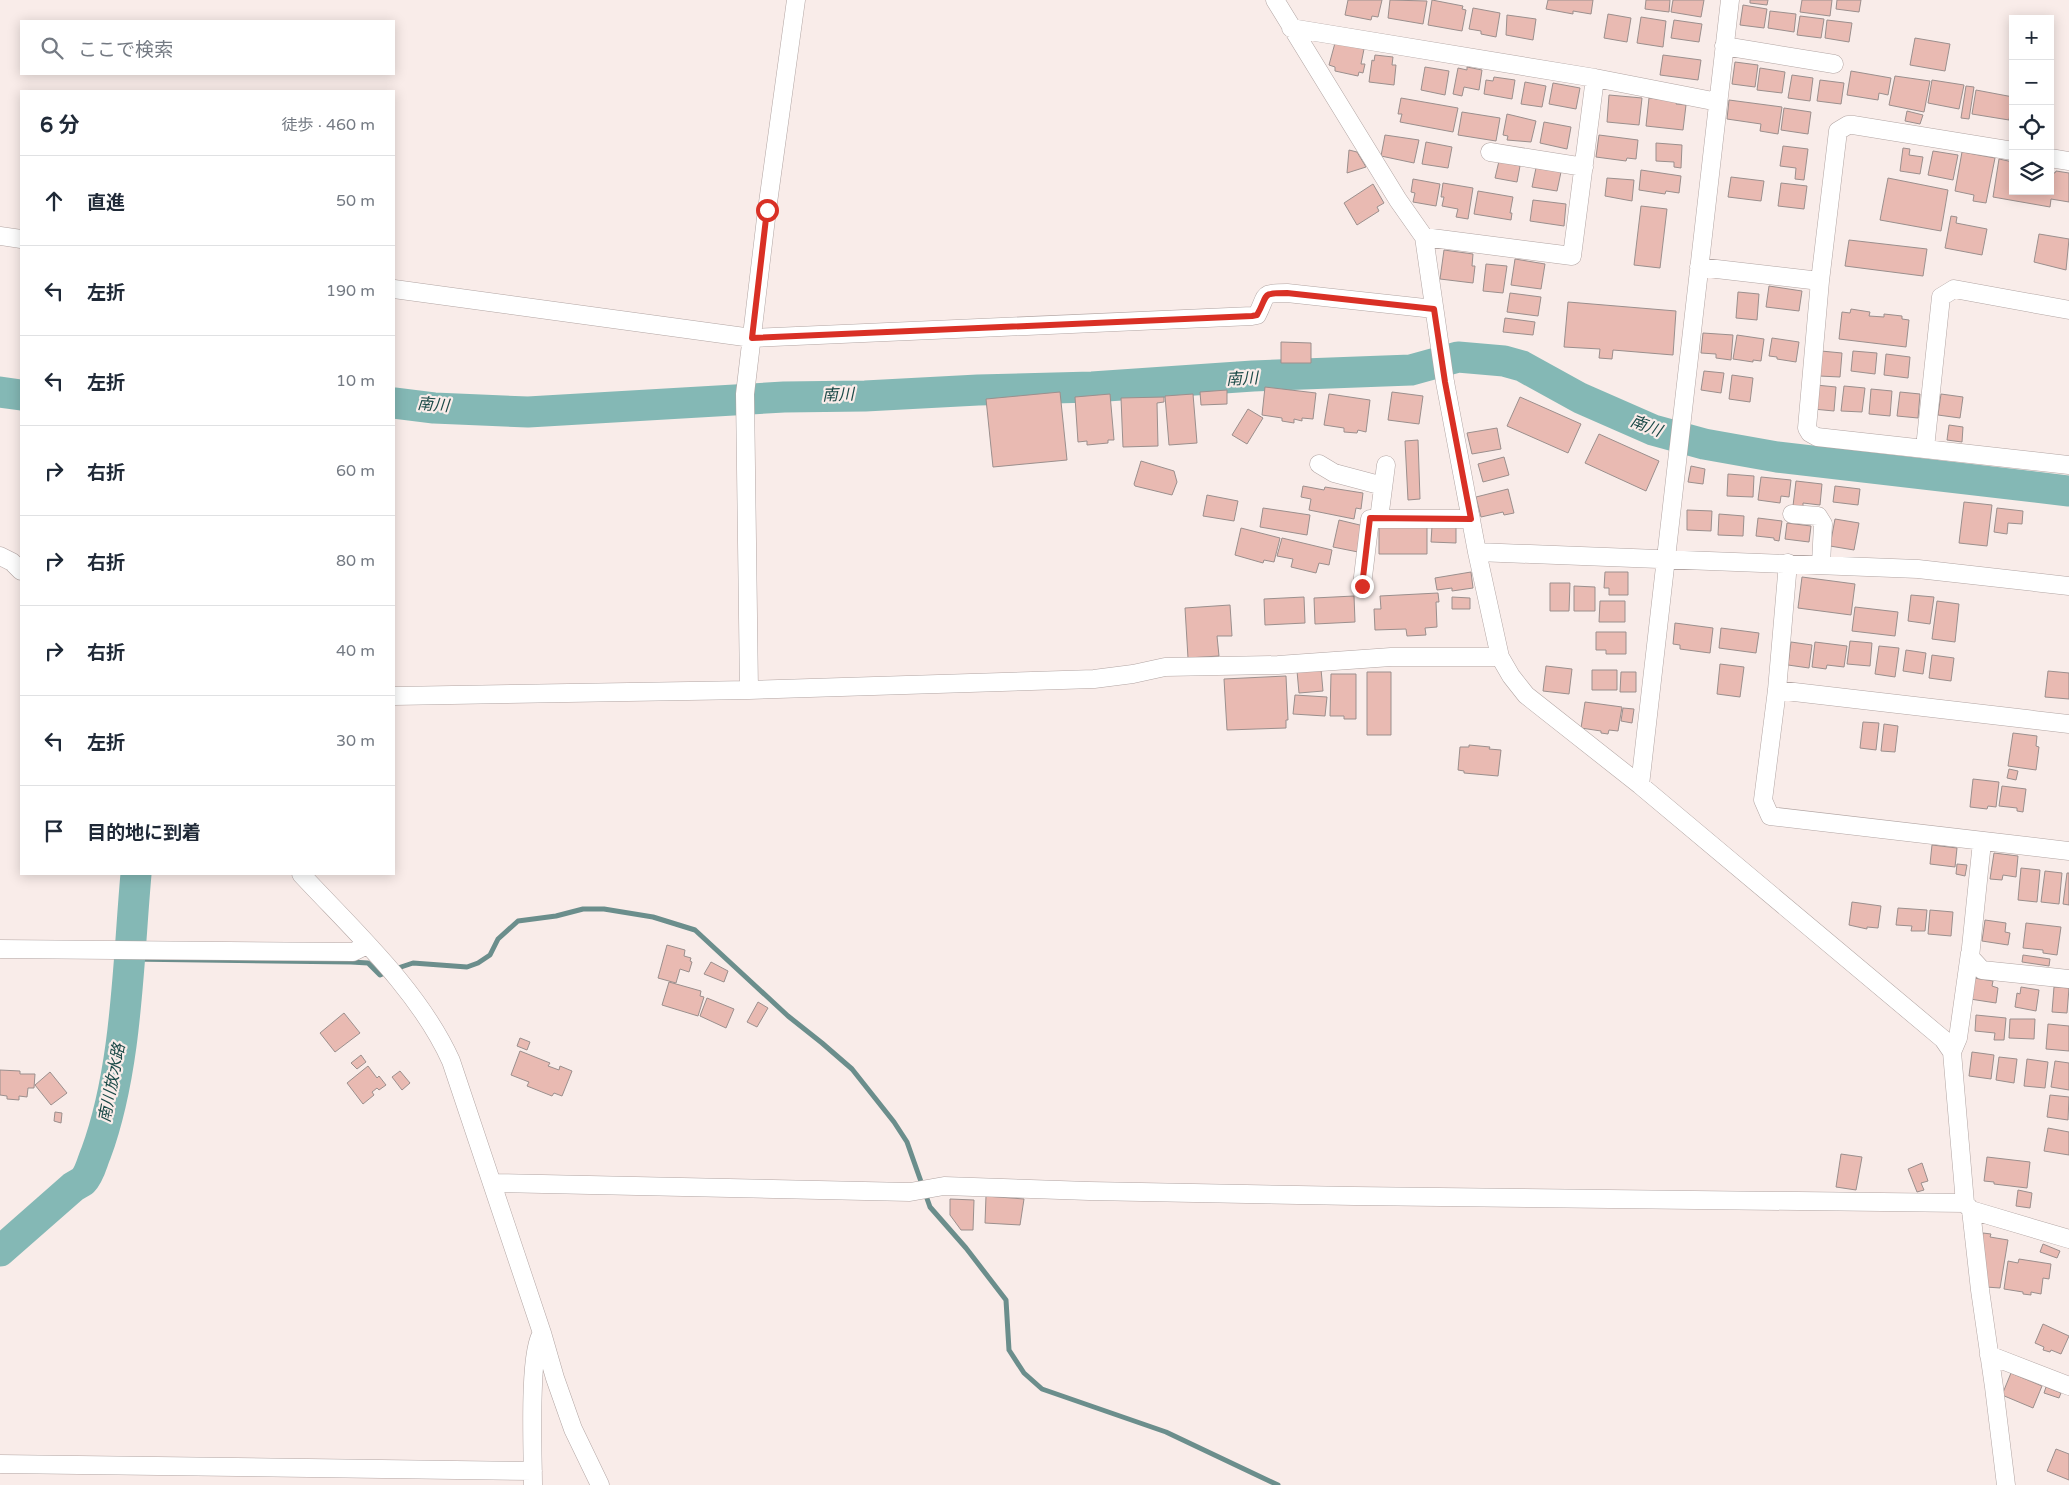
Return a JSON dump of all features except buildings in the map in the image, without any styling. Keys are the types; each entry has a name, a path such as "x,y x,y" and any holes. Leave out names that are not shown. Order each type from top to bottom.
{"street":[{"path":"749,690 745,401 767,210 796,0"},
{"path":"1275,0 1398,200 1424,238 1445,382 1477,552 1500,657 1511,676 1526,695 1640,785 1943,1039 1952,1052 1968,1206 2006,1485"},
{"path":"1640,785 1730,0"},
{"path":"1291,28 1595,78 1718,102"},
{"path":"1724,46 1834,64"},
{"path":"1424,238 1572,256 1595,78"},
{"path":"2009,150 1854,125 1848,125 1838,131 1820,281 1807,428 1810,433 1817,437 2069,465"},
{"path":"1490,152 1584,167"},
{"path":"2054,159 2069,161"},
{"path":"0,236 20,239"},
{"path":"1699,267 1820,281"},
{"path":"1925,448 1941,297 1949,290 1954,289 2069,310"},
{"path":"395,290 752,338 1252,316 1257,315 1264,297 1271,293 1287,293 1436,317"},
{"path":"1319,464 1334,473 1383,486"},
{"path":"1379,519 1386,465"},
{"path":"1792,514 1818,516 1823,524 1821,564"},
{"path":"1362,586 1370,518 1471,519"},
{"path":"1477,552 1918,569 2069,586"},
{"path":"0,556 12,562 20,570"},
{"path":"1788,563 1777,690 1763,800 1770,816 2069,851"},
{"path":"395,696 749,690 1094,679 1133,674 1165,667 1278,665 1392,657 1500,657"},
{"path":"1777,690 2069,724"},
{"path":"1952,1052 1958,1038 1970,953 1982,842"},
{"path":"302,875 421,1006 443,1043 493,1183 542,1333 554,1378 573,1429 600,1485"},
{"path":"0,949 353,952 367,945"},
{"path":"1970,953 1970,957 1982,970 2069,979"},
{"path":"493,1183 910,1192 944,1186 1344,1196 1968,1206 2069,1239"},
{"path":"0,1464 533,1478 534,1368 538,1340 542,1333"},
{"path":"1989,1354 2069,1386"}],"waterway":[{"name":"南川","path":"395,403 434,408 528,412 784,397 865,396 978,390 1092,387 1253,376 1411,370 1458,357 1504,361 1522,366 1580,398 1653,430 1704,444 1777,457 2069,491"},
{"name":"南川","path":"0,392 20,395"},
{"name":"南川放水路","path":"0,1251 73,1187 83,1181 96,1153 106,1121 120,1051 125,1015 136,875"},
{"path":"395,969 413,963 467,967 478,963 490,955 498,939 518,921 556,916 583,909 604,909 653,917 695,930 788,1016 852,1069 894,1122 907,1142 930,1207 966,1248 1006,1300 1009,1350 1024,1373 1042,1389 1166,1432 1278,1485"},
{"path":"128,959 351,962 368,963 380,975 387,972"}],"route":[{"path":"767,210 752,338 765,339 1252,316 1257,315 1264,297 1271,293 1287,293 1434,309 1445,382 1471,519 1370,518 1362,586"}]}
